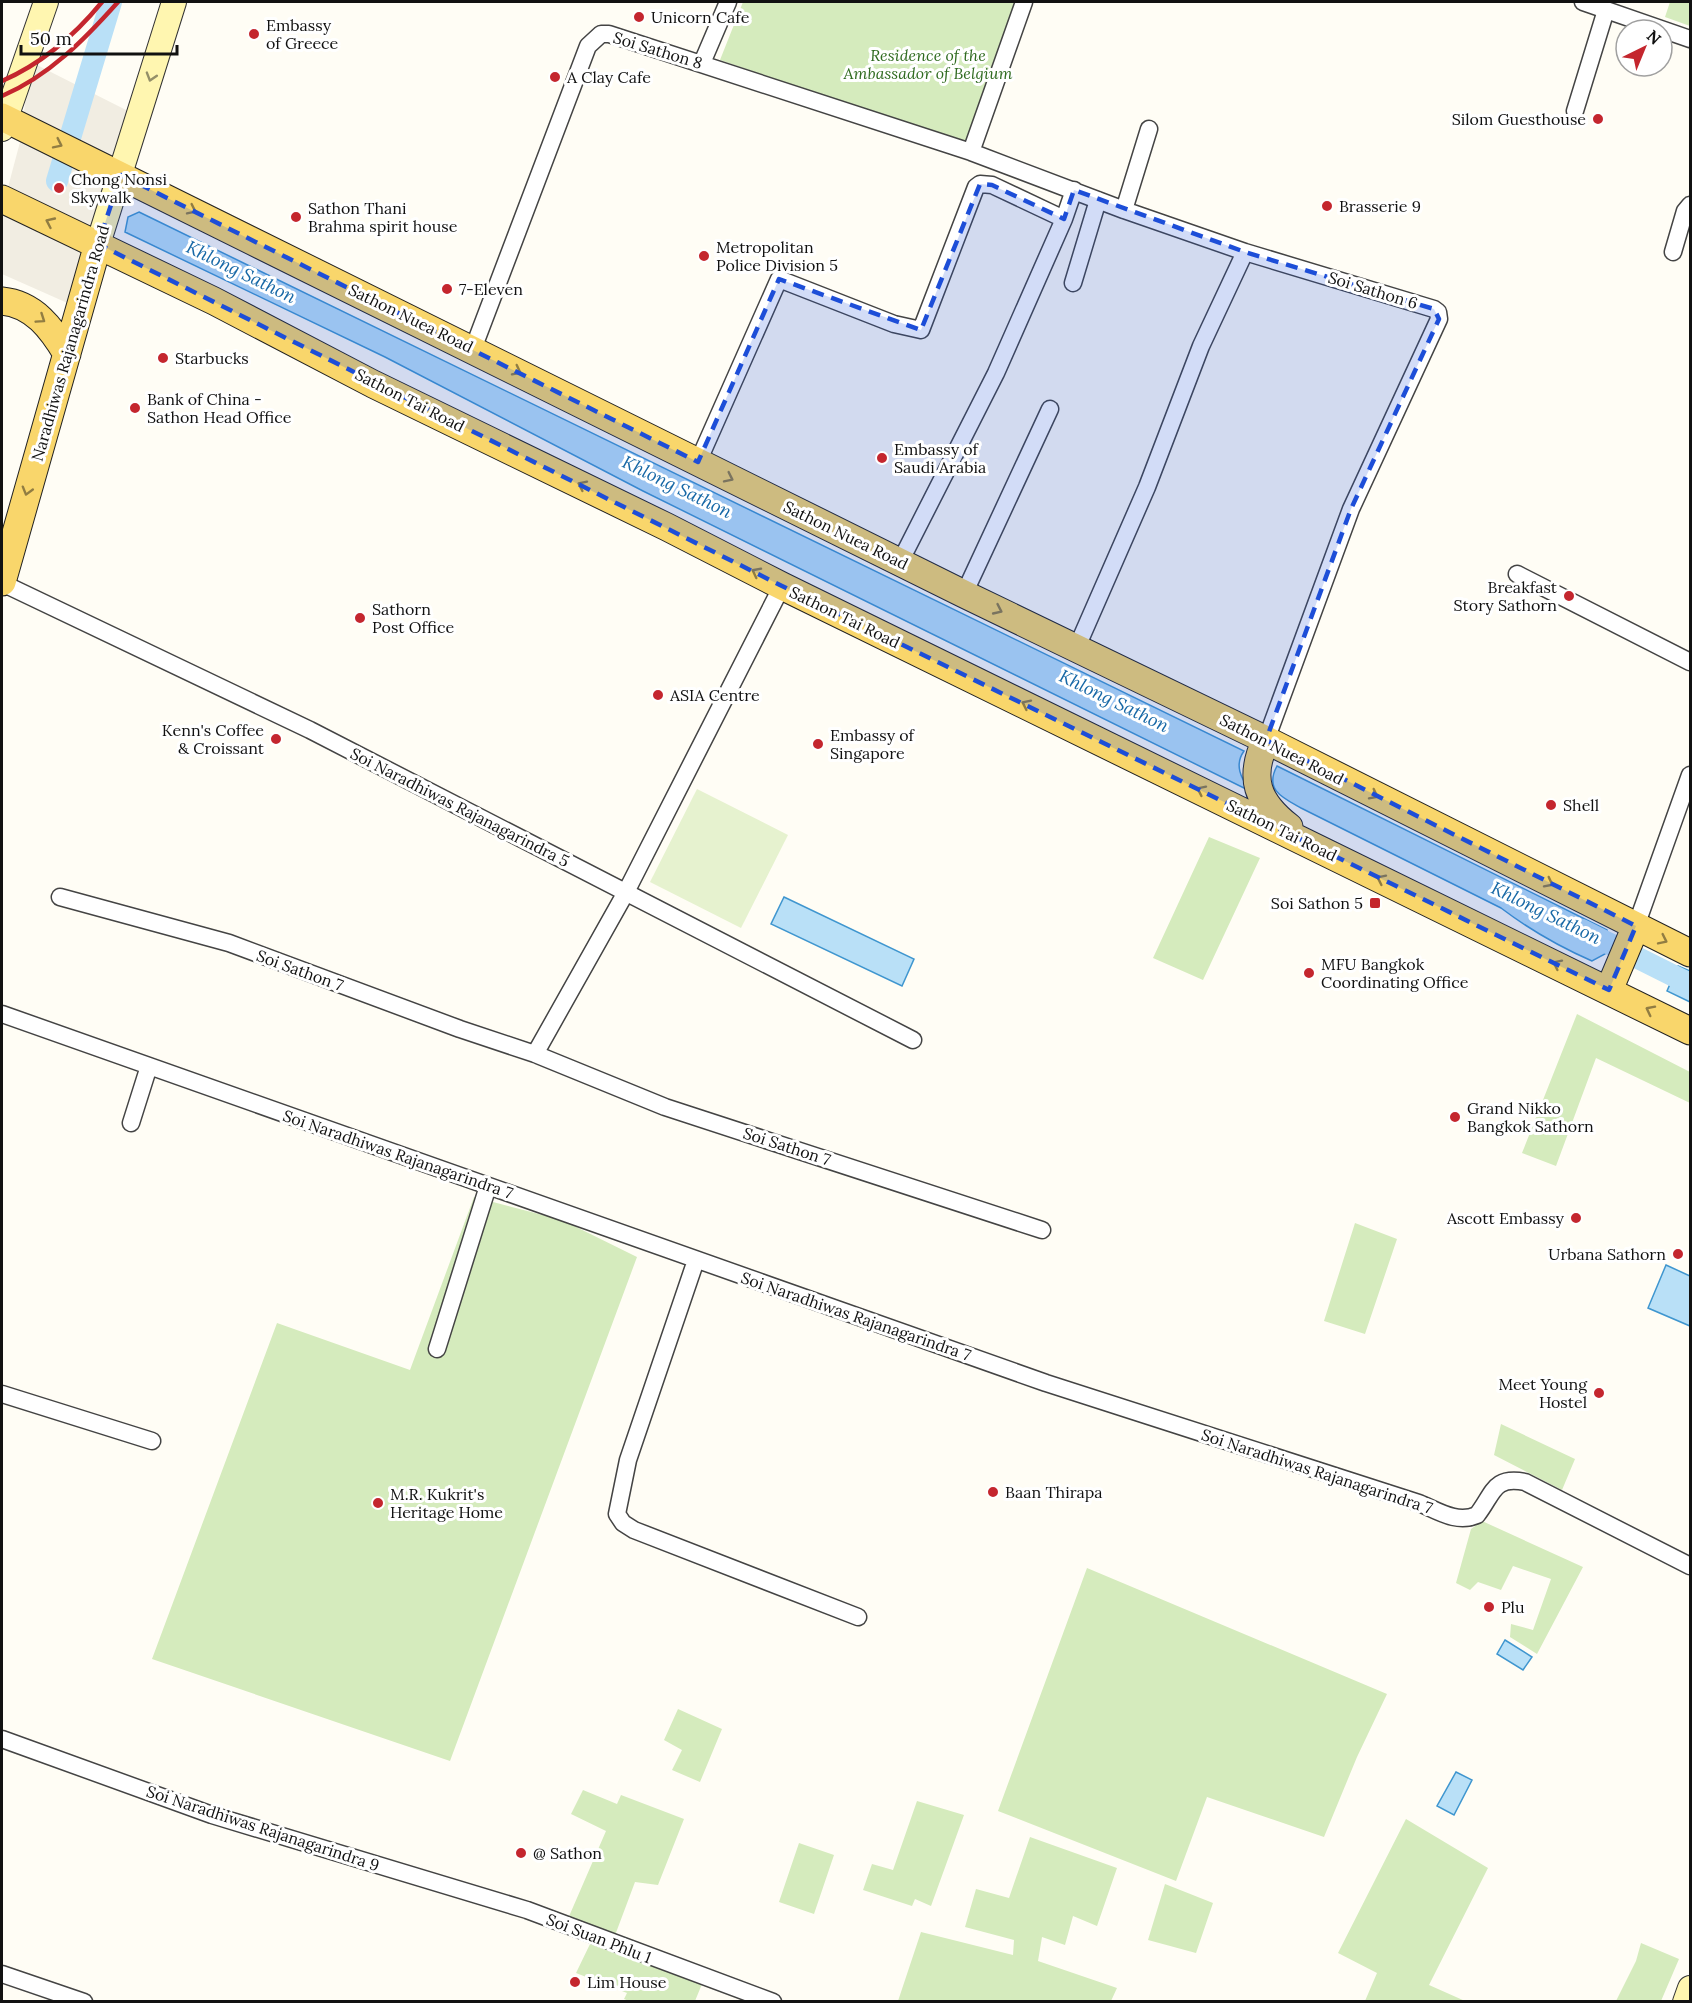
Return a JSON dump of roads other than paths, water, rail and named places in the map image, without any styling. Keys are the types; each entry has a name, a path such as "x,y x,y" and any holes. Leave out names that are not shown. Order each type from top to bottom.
{"main road":[{"path":"3,122 46,2"},
{"name":"Naradhiwas Rajanagarindra Road","path":"2,582 98,244 174,2"},
{"name":"Sathon Nuea Road","path":"3,122 121,175 964,594 1266,740 1633,934 1690,953"},
{"name":"Sathon Tai Road","path":"2,199 98,244 782,586 1310,844 1613,980 1690,1031"},
{"path":"2,301 12,302 50,326 67,354"},
{"path":"1266,740 1257,759 1256,783 1260,797 1279,820 1310,844"},
{"path":"1613,980 1633,934"},
{"path":"1685,2001 1690,1988"}],"street":[{"path":"702,63 728,2"},
{"path":"971,152 1024,2"},
{"path":"1583,2 1690,39"},
{"path":"1575,111 1606,10"},
{"name":"Soi Sathon 8","path":"473,350 588,46 601,34 609,34 702,63 971,152"},
{"path":"1124,210 1149,129"},
{"name":"Soi Sathon 6","path":"971,152 1124,210 1245,252 1438,312 1439,319 1347,519 1266,740"},
{"path":"698,462 779,279 894,324 921,330 976,187 980,184 992,185 1064,219"},
{"path":"900,562 996,373 1064,219 1074,190"},
{"path":"1072,283 1098,200"},
{"path":"1673,252 1685,211 1690,205"},
{"path":"1077,647 1148,487 1201,346 1245,252"},
{"path":"964,594 1050,409"},
{"path":"1517,574 1690,662"},
{"name":"Soi Naradhiwas Rajanagarindra 5","path":"2,582 310,730 515,833 625,894 913,1041"},
{"path":"535,1054 625,894 782,586"},
{"path":"1633,934 1690,775"},
{"name":"Soi Sathon 7","path":"60,897 229,943 460,1029 535,1054 664,1107 1042,1230"},
{"name":"Soi Naradhiwas Rajanagarindra 7","path":"2,1014 1046,1383 1419,1503 1459,1519 1477,1515 1499,1483 1507,1479 1525,1482 1690,1566"},
{"path":"131,1123 149,1066"},
{"path":"436,1349 488,1186"},
{"path":"696,1260 628,1460 615,1509 617,1514 623,1523 634,1530 858,1617"},
{"path":"2,1394 152,1441"},
{"name":"Soi Naradhiwas Rajanagarindra 9","path":"2,1739 212,1815 527,1910"},
{"name":"Soi Suan Phlu 1","path":"527,1910 773,2001"},
{"path":"2,1974 84,2001"}],"water":[{"path":"139,212 1244,751 1239,766 1250,791 643,491 385,357 125,232 128,217"},
{"path":"1277,766 1607,930 1609,948 1605,954 1592,961 1580,956 1534,931 1501,908 1301,808 1282,797 1274,787 1274,774"},
{"path":"784,897 914,959 902,986 771,924"},
{"path":"1678,966 1690,971 1690,1002 1667,991"},
{"path":"1666,1265 1690,1276 1690,1326 1648,1308"},
{"path":"1505,1640 1532,1657 1523,1670 1497,1654"},
{"path":"1456,1772 1472,1780 1454,1815 1437,1806"}],"waterway":[{"path":"57,181 111,2"},
{"name":"Khlong Sathon","path":"1582,930 1690,984"}],"railway":[{"path":"2,81 30,66 56,48 102,2"},
{"path":"2,96 51,67 79,43 118,2"}],"place":[{"name":"Unicorn Cafe","path":"639,17"},
{"name":"Embassy of Greece","path":"254,34"},
{"name":"A Clay Cafe","path":"555,77"},
{"name":"Silom Guesthouse","path":"1598,119"},
{"name":"Chong Nonsi Skywalk","path":"59,188"},
{"name":"Brasserie 9","path":"1327,206"},
{"name":"Sathon Thani Brahma spirit house","path":"296,217"},
{"name":"Metropolitan Police Division 5","path":"704,256"},
{"name":"7-Eleven","path":"447,289"},
{"name":"Starbucks","path":"163,358"},
{"name":"Bank of China - Sathon Head Office","path":"135,408"},
{"name":"Embassy of Saudi Arabia","path":"882,458"},
{"name":"Breakfast Story Sathorn","path":"1569,596"},
{"name":"Sathorn Post Office","path":"360,618"},
{"name":"ASIA Centre","path":"658,695"},
{"name":"Kenn's Coffee & Croissant","path":"276,739"},
{"name":"Embassy of Singapore","path":"818,744"},
{"name":"Shell","path":"1551,805"},
{"name":"Soi Sathon 5","path":"1375,903"},
{"name":"MFU Bangkok Coordinating Office","path":"1309,973"},
{"name":"Grand Nikko Bangkok Sathorn","path":"1455,1117"},
{"name":"Ascott Embassy","path":"1576,1218"},
{"name":"Urbana Sathorn","path":"1678,1254"},
{"name":"Meet Young Hostel","path":"1599,1393"},
{"name":"Baan Thirapa","path":"993,1492"},
{"name":"M.R. Kukrit's Heritage Home","path":"378,1503"},
{"name":"Plu","path":"1489,1607"},
{"name":"@ Sathon","path":"521,1853"},
{"name":"Lim House","path":"575,1982"}],"park label":[{"name":"Residence of the Ambassador of Belgium","path":"928,64"}]}
